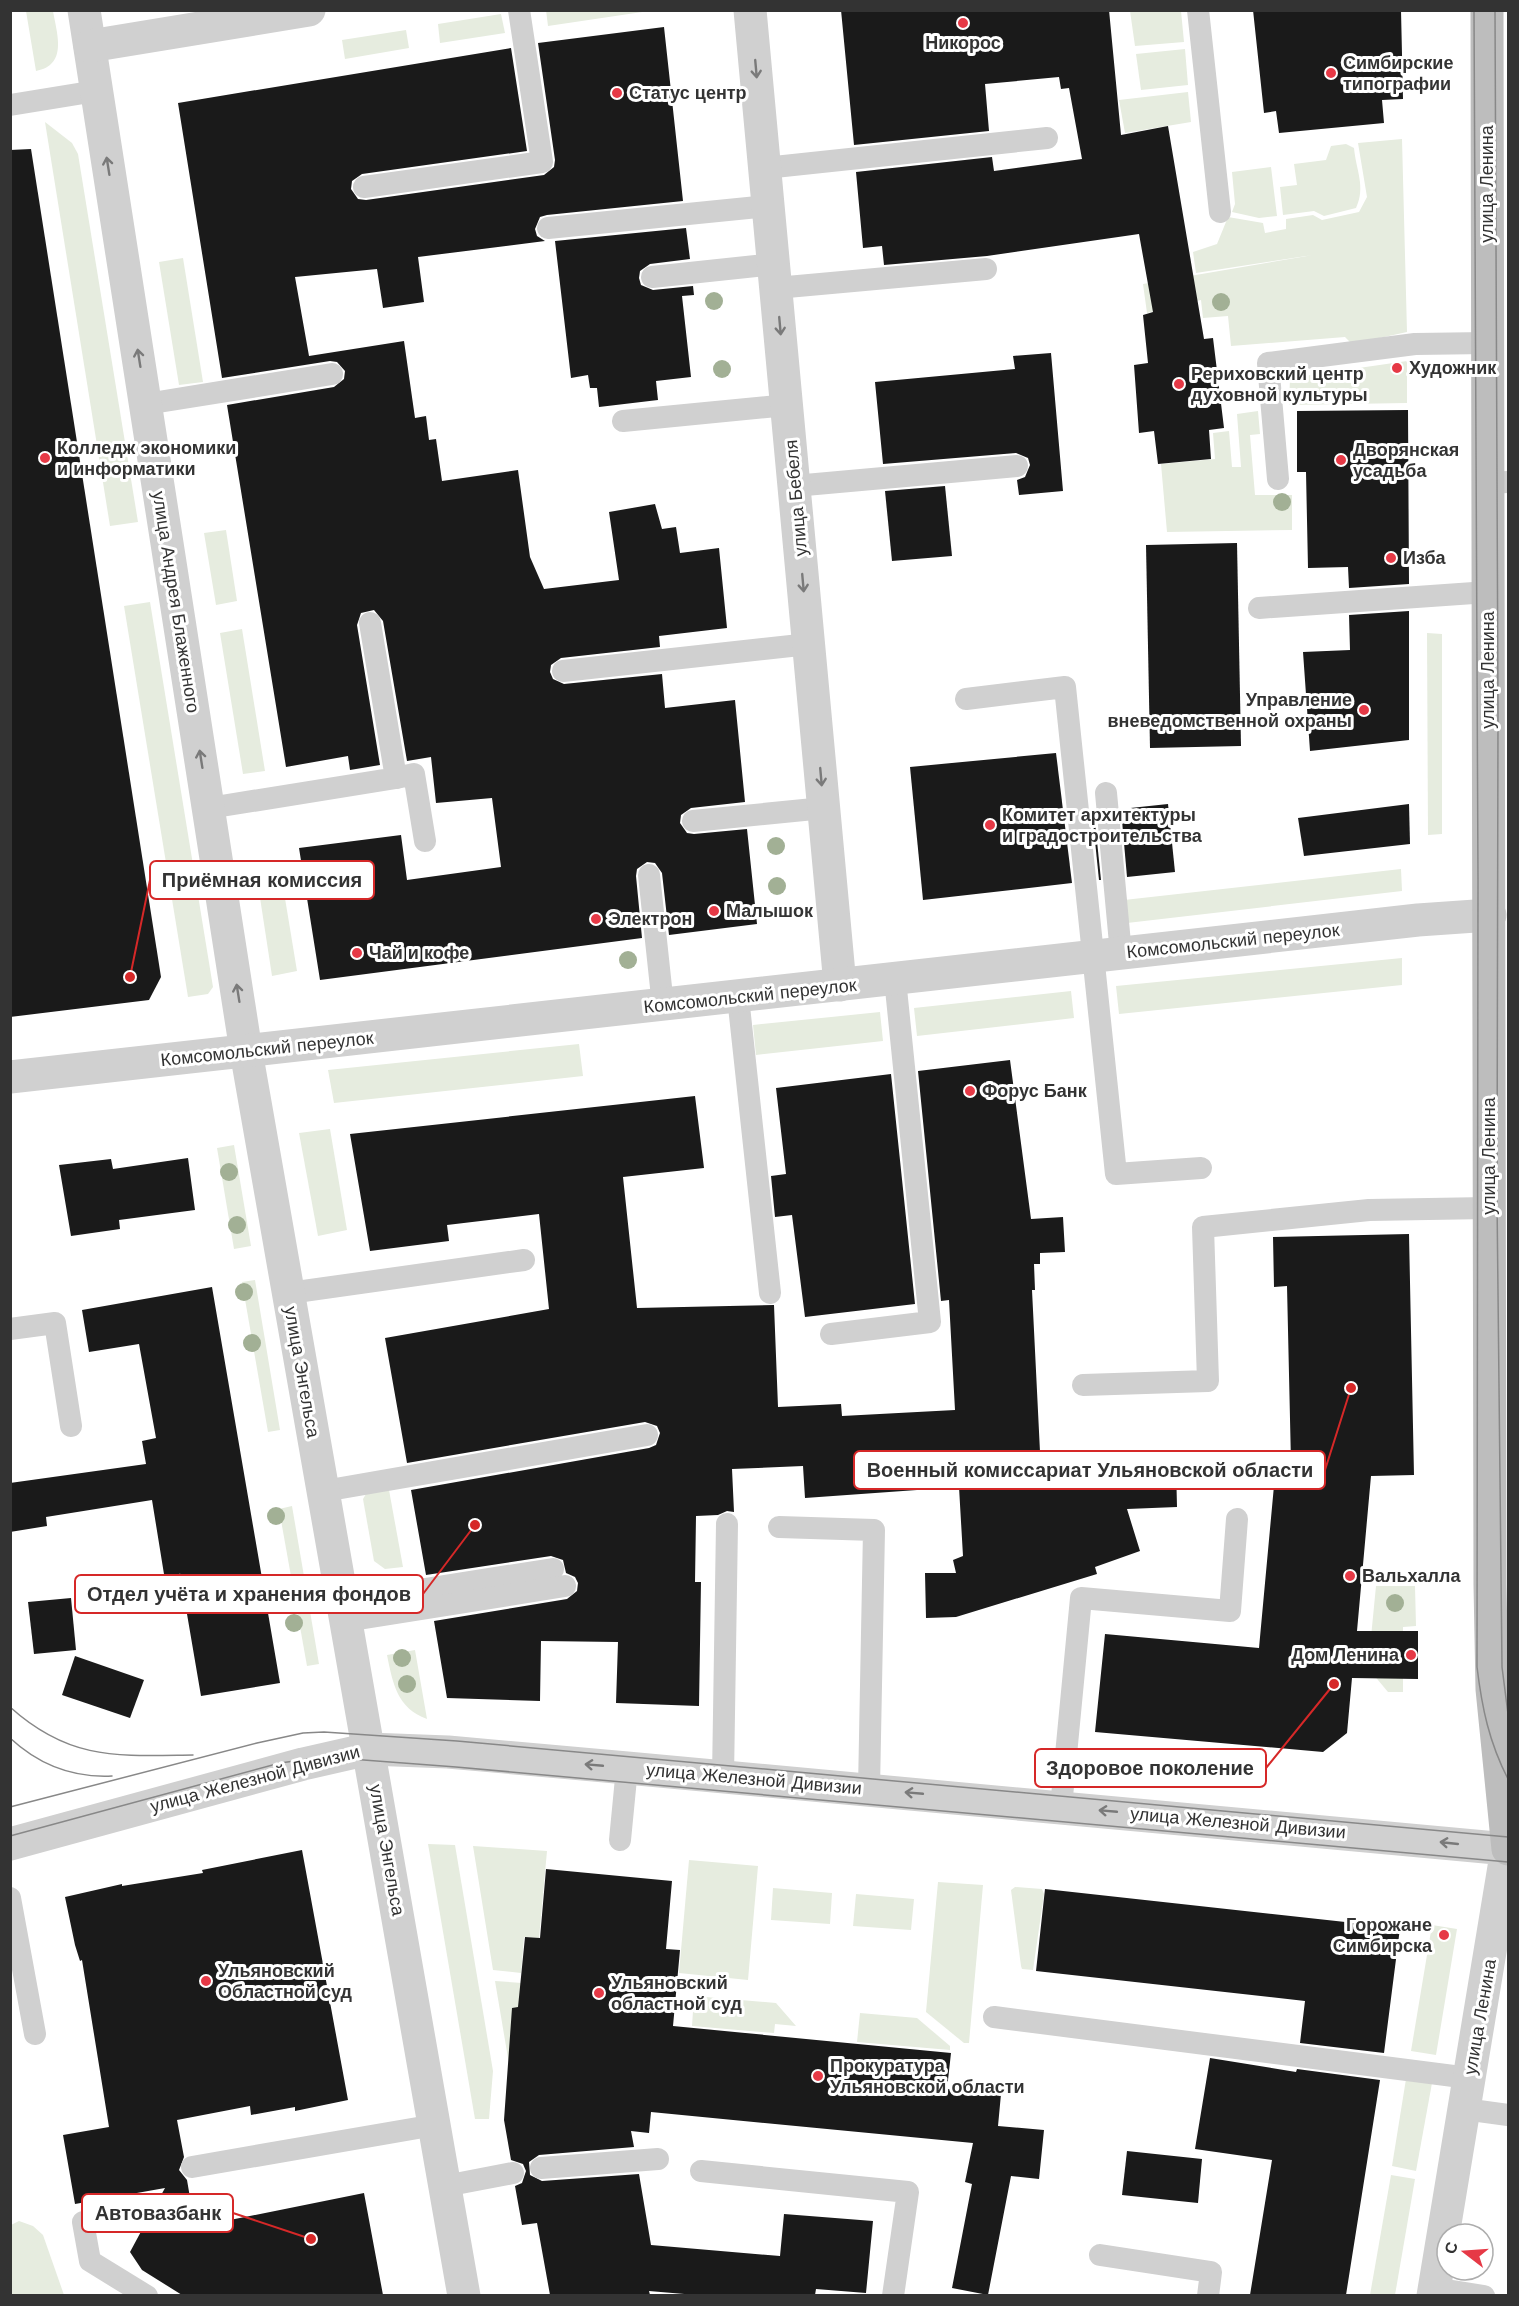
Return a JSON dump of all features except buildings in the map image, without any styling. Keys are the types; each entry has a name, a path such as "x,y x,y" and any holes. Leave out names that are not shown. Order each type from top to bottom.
{"street":[{"name":"улица Андрея Блаженного","path":"84,10 246,1051"},
{"path":"90,46 309,10"},
{"name":"улица Бебеля","path":"750,10 840,985"},
{"name":"улица Ленина","path":"1433,2292 1508,1849 1492,1689 1499,1585 1488,1208 1496,895 1488,592 1498,482 1487,343 1498,210 1487,10"},
{"name":"Комсомольский переулок","path":"10,1077 1107,956 1496,895"},
{"name":"улица Энгельса","path":"246,1051 464,2295"},
{"name":"улица Железной Дивизии","path":"10,1844 303,1764 369,1749 448,1752 1508,1849"}],"lane":[{"path":"364,188 542,162 519,10"},
{"path":"1198,10 1220,212"},
{"path":"10,105 96,91"},
{"path":"765,168 1047,138"},
{"path":"548,228 768,206"},
{"path":"651,277 775,276 986,269"},
{"path":"1278,479 1268,363 1415,344 1487,343"},
{"path":"146,404 332,374"},
{"path":"623,421 787,405"},
{"path":"794,486 1017,466"},
{"path":"1259,608 1488,592"},
{"path":"370,623 396,778"},
{"path":"563,671 809,644"},
{"path":"966,699 1065,687 1107,956"},
{"path":"208,808 414,774 425,841"},
{"path":"1106,793 1107,956 1116,1174 1200,1168"},
{"path":"693,821 824,808"},
{"path":"649,875 663,1006"},
{"path":"831,1334 930,1322 895,979"},
{"path":"738,997 770,1293"},
{"path":"1083,1385 1208,1381 1203,1227 1368,1210 1488,1208"},
{"path":"289,1293 524,1260"},
{"path":"10,1329 55,1323 71,1426"},
{"path":"324,1491 647,1435"},
{"path":"1061,1807 1080,1598 1230,1611 1237,1519"},
{"path":"723,1777 727,1524"},
{"path":"779,1527 873,1530 869,1789"},
{"path":"345,1611 559,1578"},
{"path":"620,1840 627,1768"},
{"path":"10,1898 34,2034"},
{"path":"994,2017 1467,2093 1509,2115"},
{"path":"192,2167 435,2125"},
{"path":"541,2168 658,2159"},
{"path":"702,2171 908,2192 893,2295"},
{"path":"445,2186 513,2173"},
{"path":"142,2213 83,2222 90,2261 147,2295"},
{"path":"1100,2255 1211,2272 1208,2295"},
{"path":"1433,2292 1484,2295"}],"shaded area":[{"path":"546,10 649,10 649,11 548,26"},
{"path":"26,11 53,11 57,29 58,47 53,62 46,68 36,71"},
{"path":"1130,11 1181,11 1184,42 1135,46"},
{"path":"501,14 505,33 440,43 438,24"},
{"path":"406,30 409,48 345,59 342,40"},
{"path":"1185,49 1188,85 1141,90 1136,54"},
{"path":"1188,92 1191,122 1125,133 1119,100"},
{"path":"45,122 72,143 78,154 138,522 110,526"},
{"path":"1402,139 1407,332 1352,344 1345,337 1231,346 1228,316 1203,318 1201,300 1147,313 1143,284 1313,255 1196,273 1193,252 1217,244 1228,217 1263,223 1265,233 1286,229 1286,219 1313,215 1322,220 1359,212 1367,197 1358,143"},
{"path":"1346,144 1354,148 1360,178 1360,193 1356,208 1324,216 1314,211 1283,215 1280,187 1297,185 1294,164 1326,160 1331,146"},
{"path":"1271,167 1277,216 1259,218 1232,212 1235,204 1232,172"},
{"path":"183,258 203,382 179,385 159,262"},
{"path":"1407,361 1407,403 1289,405 1290,378"},
{"path":"1258,411 1260,434 1250,435 1255,495 1292,495 1292,530 1167,532 1161,464 1215,459 1213,433 1229,431 1232,467 1241,467 1237,414"},
{"path":"226,530 237,601 216,605 204,533"},
{"path":"150,602 213,987 208,994 188,997 124,606"},
{"path":"242,629 265,771 243,774 220,633"},
{"path":"1427,633 1442,634 1442,834 1428,835"},
{"path":"279,862 297,971 272,976 255,865"},
{"path":"1401,869 1402,891 1127,923 1124,900"},
{"path":"1402,958 1402,985 1119,1014 1116,986"},
{"path":"1071,991 1074,1018 917,1036 914,1008"},
{"path":"880,1012 883,1041 756,1055 753,1025"},
{"path":"579,1044 583,1076 334,1103 328,1070"},
{"path":"330,1129 347,1230 318,1236 299,1133"},
{"path":"234,1145 251,1246 234,1249 217,1148"},
{"path":"255,1280 280,1430 268,1432 242,1282"},
{"path":"389,1490 403,1567 385,1569 374,1561 363,1499 366,1494"},
{"path":"292,1506 319,1664 307,1666 279,1509"},
{"path":"1376,1586 1415,1586 1416,1626 1403,1627 1403,1692 1388,1692 1368,1668"},
{"path":"415,1650 427,1719 409,1708 398,1694 387,1655"},
{"path":"428,1844 455,1845 493,2071 489,2119 475,2119"},
{"path":"473,1846 547,1851 539,1938 524,1937 521,1973 493,1970"},
{"path":"689,1860 758,1866 748,1980 679,1973"},
{"path":"938,1882 983,1885 969,2043 964,2043 926,2012"},
{"path":"1015,1887 1042,1889 1044,1894 1033,1970 1022,1969 1021,1966 1011,1890"},
{"path":"773,1888 832,1893 830,1924 771,1920"},
{"path":"856,1894 914,1899 911,1930 853,1926"},
{"path":"1432,1925 1457,1929 1436,2055 1411,2051"},
{"path":"495,1981 536,1984 509,2061 508,2058"},
{"path":"694,1996 776,2003 796,2026 775,2024 774,2033 692,2026"},
{"path":"860,2013 917,2018 950,2046 950,2050 857,2042"},
{"path":"1406,2079 1432,2083 1416,2171 1392,2166"},
{"path":"1391,2175 1415,2179 1395,2295 1370,2295"},
{"path":"19,2221 33,2226 43,2235 64,2295 11,2295 11,2225"}],"tram line":[{"path":"1474,10 1478,880 1477,1667 1487,1724 1508,1779"},
{"path":"1495,10 1498,711 1497,1199 1502,1667 1508,1714"},
{"path":"10,1707 32,1725 53,1737 96,1752 141,1756 193,1755"},
{"path":"10,1807 257,1743 303,1733 324,1732 457,1741 1508,1837"},
{"path":"10,1738 33,1756 57,1768 83,1775 112,1776"},
{"path":"10,1836 280,1763 324,1757 1508,1862"}],"place":[{"name":"Никорос","path":"963,23"},
{"name":"Симбирские типографии","path":"1331,73"},
{"name":"Статус центр","path":"617,93"},
{"name":"Художник","path":"1397,368"},
{"name":"Рериховский центр духовной культуры","path":"1179,384"},
{"name":"Колледж экономики и информатики","path":"45,458"},
{"name":"Дворянская усадьба","path":"1341,460"},
{"name":"Изба","path":"1391,558"},
{"name":"Управление вневедомственной охраны","path":"1364,710"},
{"name":"Комитет архитектуры и градостроительства","path":"990,825"},
{"name":"Малышок","path":"714,911"},
{"name":"Электрон","path":"596,919"},
{"name":"Чай и кофе","path":"357,953"},
{"name":"Приёмная комиссия","path":"130,977"},
{"name":"Форус Банк","path":"970,1091"},
{"name":"Военный комиссариат Ульяновской области","path":"1351,1388"},
{"name":"Отдел учёта и хранения фондов","path":"475,1525"},
{"name":"Вальхалла","path":"1350,1576"},
{"name":"Дом Ленина","path":"1411,1655"},
{"name":"Здоровое поколение","path":"1334,1684"},
{"name":"Горожане Симбирска","path":"1444,1935"},
{"name":"Ульяновский Областной суд","path":"206,1981"},
{"name":"Ульяновский областной суд","path":"599,1993"},
{"name":"Прокуратура Ульяновской области","path":"818,2076"},
{"name":"Автовазбанк","path":"311,2239"}]}
